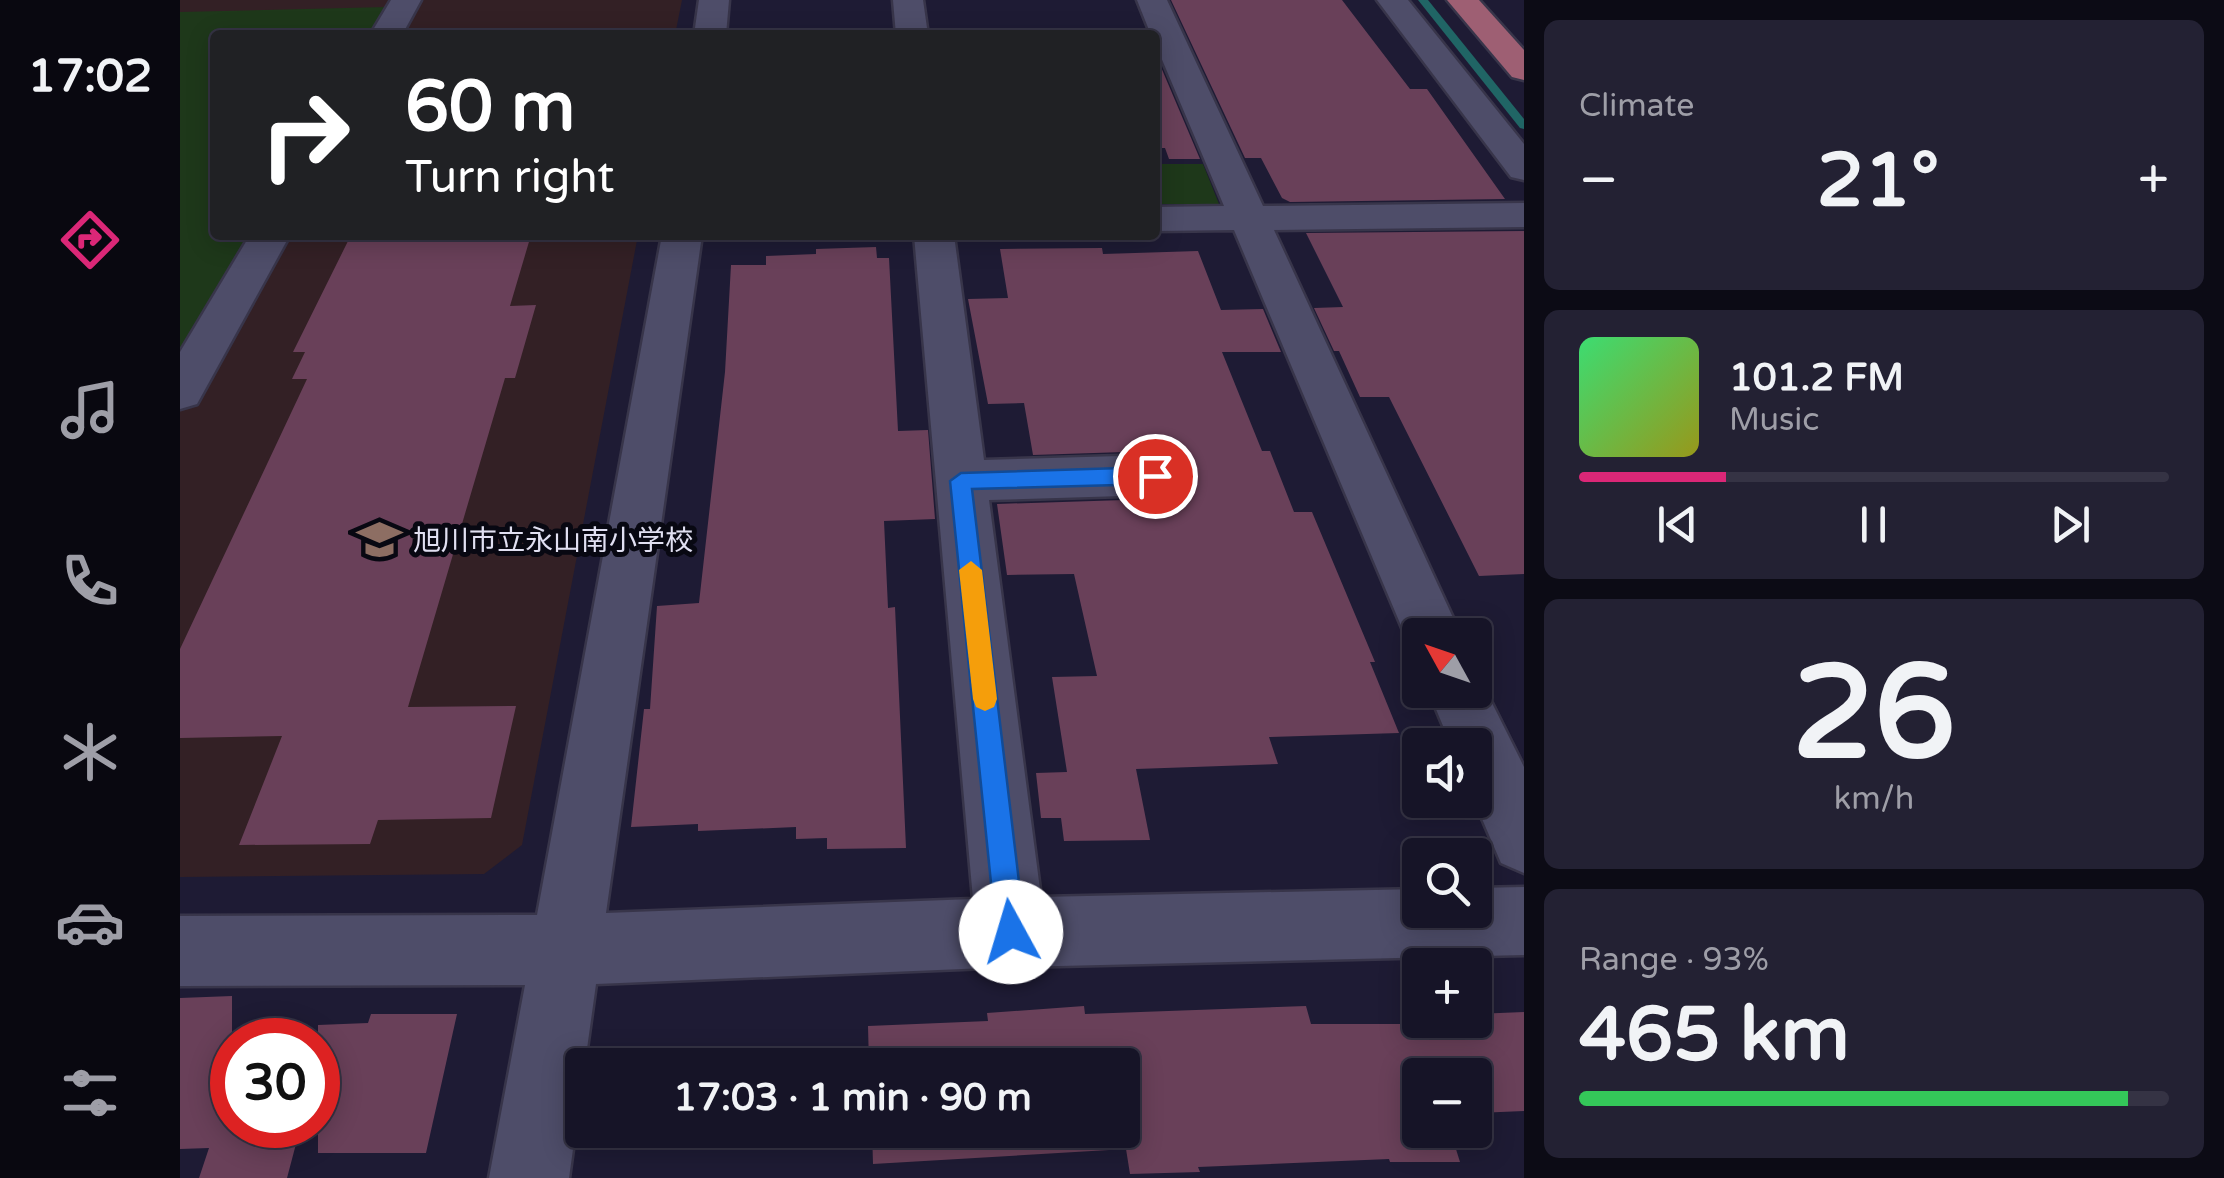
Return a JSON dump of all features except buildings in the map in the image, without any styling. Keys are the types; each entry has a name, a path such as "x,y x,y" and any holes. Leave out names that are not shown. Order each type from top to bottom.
{"main road":[{"path":"1462,0 1524,70"}],"street":[{"path":"389,30 406,0"},
{"path":"711,30 714,0"},
{"path":"908,0 911,30"},
{"path":"1152,0 1426,618"},
{"path":"1392,0 1524,168"},
{"path":"1160,219 1524,215"},
{"path":"180,392 267,240"},
{"path":"529,1178 681,240"},
{"path":"935,240 1011,932"},
{"path":"961,481 1155,476"},
{"path":"1466,708 1524,840"},
{"path":"180,951 564,950 1011,932 1524,922"}],"shaded area":[{"name":"旭川市立永山南小学校","path":"180,0 682,0 676,30 210,30 210,240 637,240 522,845 484,874 180,877"}],"green space":[{"path":"387,7 374,30 210,30 210,240 249,240 180,355 180,12"},
{"path":"1160,164 1203,164 1219,204 1160,204"}],"waterway":[{"path":"1423,0 1524,126"}],"slow traffic":[{"path":"971,570 985,699"}],"place":[{"name":"旭川市立永山南小学校","path":"380,540"}],"route":[{"path":"1011,932 961,481 1155,476"}]}
